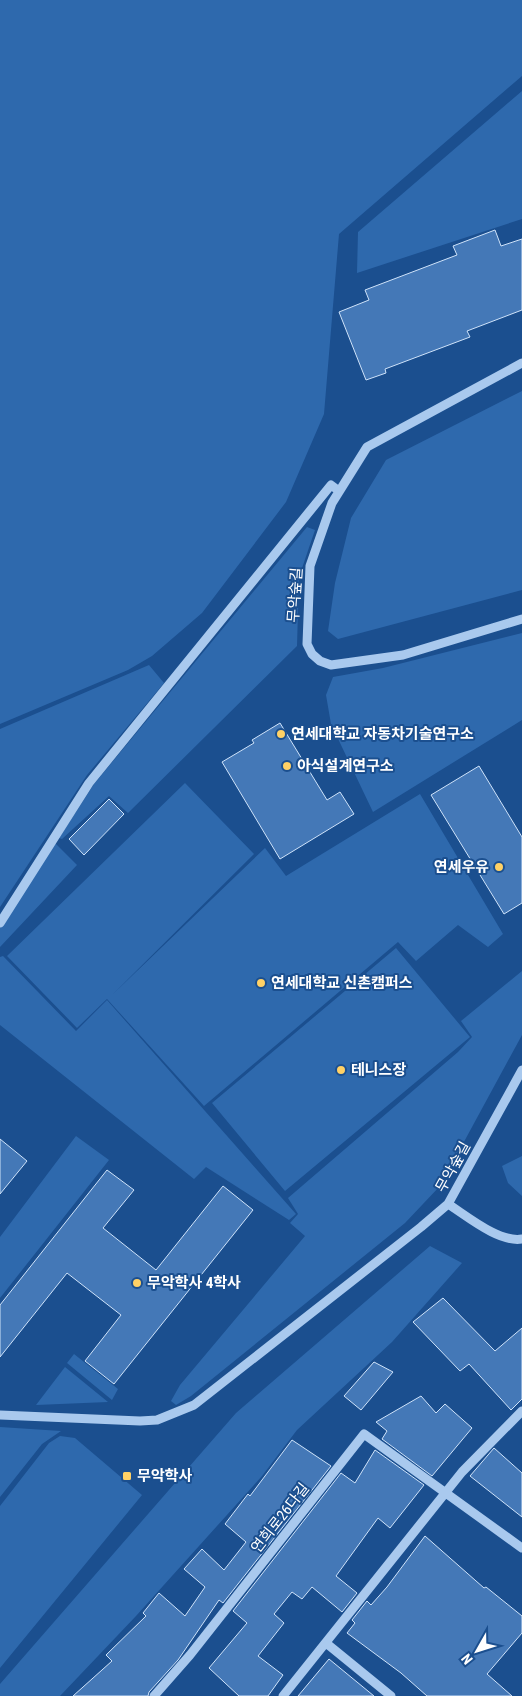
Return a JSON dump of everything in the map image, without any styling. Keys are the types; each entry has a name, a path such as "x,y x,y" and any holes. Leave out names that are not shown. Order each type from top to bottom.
{"street":[{"name":"무악숲길","path":"522,362 367,447 332,503 310,566 307,644 312,654 320,661 331,665 403,654 522,619"},
{"path":"0,922 89,783 331,485 339,491"},
{"name":"무악숲길","path":"522,1070 448,1204 501,1237 516,1240 522,1239"},
{"path":"0,1415 140,1421 158,1420 194,1405 448,1204"},
{"path":"284,1696 462,1472 522,1411"},
{"name":"연희로26다길","path":"154,1696 190,1655 364,1434 446,1493"},
{"path":"446,1493 522,1548"},
{"path":"326,1643 391,1696"}],"shaded area":[{"path":"0,0 522,0 522,76 339,234 324,414 286,502 202,613 152,656 128,670 0,724"},
{"path":"522,91 522,219 357,273 358,232"},
{"path":"522,391 522,590 338,639 328,631 335,583 351,518 386,460"},
{"path":"307,527 315,530 299,577 297,646 128,813 109,796 62,839 59,838 94,784"},
{"path":"522,633 522,720 373,812 331,724 326,695 333,677 383,668"},
{"path":"149,665 164,683 87,775 0,907 0,729"},
{"path":"185,783 254,854 112,995 265,848 286,876 420,794 503,934 488,947 458,925 416,961 398,942 204,1106 107,999 77,1028 7,956"},
{"path":"55,843 77,865 0,947 0,928"},
{"name":"테니스장","path":"396,948 470,1037 285,1191 212,1103"},
{"path":"3,956 76,1031 107,1000 296,1214 289,1220 206,1167 194,1179 0,1025 0,957"},
{"path":"522,971 522,1035 440,1186 405,1223 191,1396 176,1405 171,1401 180,1385 305,1236 290,1223 298,1214 288,1198 458,1052 472,1037 461,1021"},
{"path":"76,1136 109,1160 0,1298 0,1237"},
{"path":"522,1156 522,1196 508,1183 502,1166"},
{"path":"430,1246 462,1263 392,1342 297,1430 262,1476 136,1616 60,1696 0,1696 0,1684 236,1413"},
{"path":"74,1354 118,1389 112,1400 67,1363"},
{"path":"65,1367 108,1402 36,1405"},
{"path":"0,1427 61,1431 42,1444 0,1497"},
{"path":"60,1436 75,1438 142,1495 0,1668 0,1506 49,1443"}],"building":[{"path":"495,230 501,246 522,239 522,310 467,331 470,337 385,369 386,373 366,380 339,312 369,300 365,290 457,255 453,246"},
{"name":"아식설계연구소","path":"280,723 327,800 340,792 354,814 280,859 222,762 254,743 252,740"},
{"name":"연세우유","path":"479,766 522,837 522,903 504,914 431,795"},
{"path":"109,799 124,814 84,855 69,839"},
{"path":"0,1139 27,1161 0,1194"},
{"name":"무악학사 4학사","path":"107,1170 134,1190 103,1228 156,1270 223,1186 253,1210 114,1384 85,1361 121,1315 67,1273 0,1357 0,1305"},
{"path":"443,1298 495,1351 522,1328 522,1399 511,1410 469,1364 460,1371 413,1322"},
{"path":"374,1362 393,1372 361,1410 344,1396"},
{"path":"421,1396 436,1413 445,1404 472,1428 432,1476 382,1439 387,1431 376,1422"},
{"path":"292,1440 331,1466 223,1603 219,1600 178,1660 149,1692 148,1696 73,1696 112,1661 106,1655 146,1616 143,1613 159,1593 185,1616 205,1587 184,1569 202,1549 224,1570 246,1542 225,1524 248,1494 250,1496"},
{"path":"494,1448 522,1473 522,1517 470,1476"},
{"path":"375,1450 424,1485 390,1528 378,1518 336,1576 357,1593 342,1612 312,1587 302,1599 292,1592 274,1614 284,1623 258,1656 283,1675 268,1696 239,1696 209,1668 247,1623 233,1611 341,1473 355,1483"},
{"path":"425,1536 484,1588 486,1587 522,1616 522,1633 487,1674 512,1696 427,1696 401,1673 347,1633 355,1623 352,1620 367,1601 371,1605 387,1587"},
{"path":"329,1659 374,1696 298,1696"}],"place":[{"name":"연세대학교 자동차기술연구소","path":"281,734"},
{"name":"아식설계연구소","path":"287,766"},
{"name":"연세우유","path":"499,867"},
{"name":"연세대학교 신촌캠퍼스","path":"261,983"},
{"name":"테니스장","path":"341,1070"},
{"name":"무악학사 4학사","path":"137,1283"},
{"name":"무악학사","path":"127,1476"}]}
